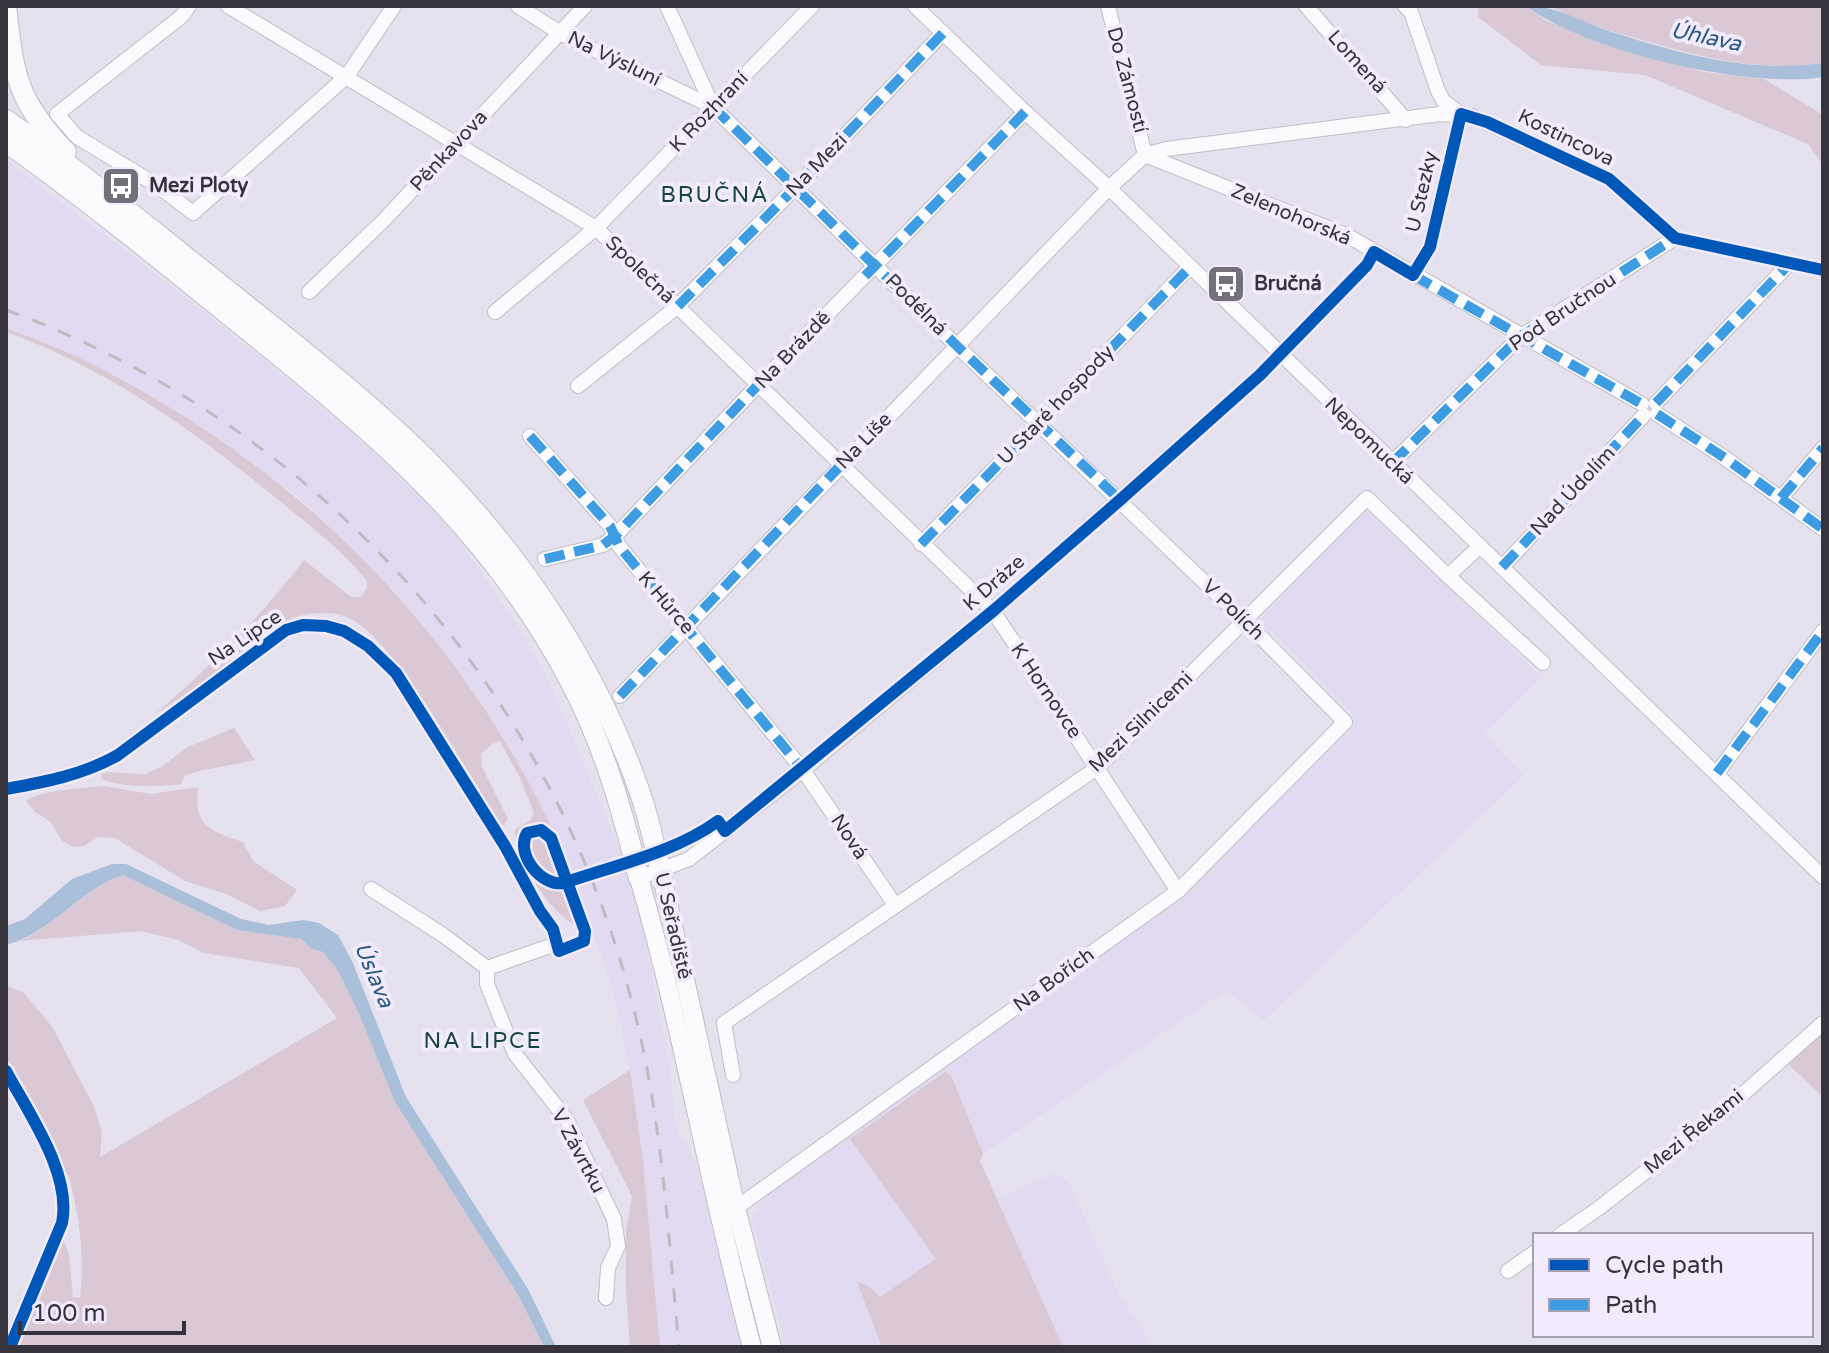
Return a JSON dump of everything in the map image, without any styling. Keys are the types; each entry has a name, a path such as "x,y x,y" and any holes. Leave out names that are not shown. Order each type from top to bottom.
{"highway":[{"path":"6,6 14,70 20,90 30,108 89,180"},
{"path":"6,120 89,180 349,391 427,472"},
{"path":"6,142 78,194 337,404 427,472"},
{"name":"U Seřadiště","path":"427,472 515,559 583,665 614,726 640,793 661,872"},
{"name":"U Seřadiště","path":"427,472 536,622 570,681 598,741 618,799 639,878"}],"main road":[{"name":"U Seřadiště","path":"661,872 736,1208 772,1347"},
{"name":"U Seřadiště","path":"639,878 668,986 752,1347"}],"street":[{"path":"189,6 182,16 57,114 77,137 158,186 193,213 347,76 394,6"},
{"name":"Společná","path":"228,6 596,228 993,611"},
{"name":"Na Výsluní","path":"518,6 560,33 713,107"},
{"name":"Pěnkavova","path":"309,292 383,221 585,6"},
{"path":"667,6 713,107"},
{"name":"K Rozhraní","path":"495,312 596,228 812,6"},
{"name":"Nepomucká","path":"915,6 1109,188 1823,877"},
{"name":"Do Zámostí","path":"1108,6 1145,155"},
{"name":"Lomená","path":"1306,6 1406,120"},
{"path":"1405,6 1411,12 1438,91 1444,102 1461,114"},
{"name":"Na Mezi","path":"578,386 678,306 943,33"},
{"name":"Podélná","path":"713,107 957,346 1120,500"},
{"name":"Na Brázdě","path":"545,559 603,545 615,536 1025,112"},
{"name":"Kostincova","path":"1145,155 1166,149 1461,114 1487,122 1609,179 1675,238 1823,270"},
{"name":"U Stezky","path":"1413,275 1430,247 1461,114"},
{"path":"1109,188 1145,155"},
{"name":"Zelenohorská","path":"1145,155 1348,236 1650,409 1823,529"},
{"name":"Na Líše","path":"620,696 1109,188"},
{"name":"Pod Bručnou","path":"1392,463 1520,337 1675,238"},
{"path":"1280,356 1367,265 1374,252"},
{"name":"Nad Údolím","path":"1502,567 1790,263"},
{"name":"U Staré hospody","path":"921,544 1190,267"},
{"name":"K Dráze","path":"639,878 689,859 803,770 993,611 1280,356"},
{"name":"K Hůrce","path":"530,436 610,526 619,546 803,770"},
{"path":"1781,498 1823,448"},
{"name":"Mezi Silnicemi","path":"733,1075 724,1023 1097,768 1367,498 1448,576"},
{"name":"V Polích","path":"1120,500 1345,722"},
{"path":"1480,546 1448,576 1543,663"},
{"name":"K Hornovce","path":"993,611 1178,891"},
{"name":"Na Lipce","path":"6,789 70,776 118,755 286,630 303,625 344,631 368,646 396,673 505,846 553,929 556,944 487,968"},
{"path":"1717,773 1823,631"},
{"name":"Na Bořích","path":"736,1208 1178,891 1345,722"},
{"name":"Nová","path":"803,770 895,905"},
{"path":"371,889 443,935 487,968"},
{"name":"V Závrtku","path":"487,968 487,984 515,1054 567,1120 614,1219 618,1246 608,1268 606,1298"},
{"name":"Mezi Řekami","path":"1563,1233 1727,1108 1823,1023"},
{"path":"1508,1271 1533,1253"}],"shaded area":[{"path":"1478,6 1526,6 1545,20 1603,43 1704,72 1764,79 1823,115 1823,165 1808,144 1645,75 1541,65 1478,17"},
{"path":"1550,6 1823,6 1823,63 1777,66 1731,62 1607,30"},
{"path":"6,160 186,297 348,429 455,535 513,619 544,671 635,887 670,1068 675,1121 698,1170 743,1347 660,1347 643,1160 619,1017 575,879 541,804 504,738 472,688 397,594 298,497 243,455 73,355 6,328"},
{"path":"6,328 73,355 161,402 244,457 321,519 391,588 453,664 508,746 554,834 592,927 586,929 561,857 555,859 581,930 556,910 530,874 514,830 531,820 534,813 500,741 481,754 482,767 508,819 504,825 500,824 407,677 364,628 344,616 314,614 284,622 155,714 234,641 304,560 351,597 361,597 367,588 367,581 315,530 184,428 116,384 80,364 6,332"},
{"path":"1365,509 1542,677 1485,734 1524,776 1264,1020 1226,991 981,1155 980,1161 997,1198 1055,1173 1070,1184 1121,1299 1139,1323 1150,1347 786,1347 752,1219 759,1209 760,1197 1171,903 1355,718 1260,620"},
{"path":"234,728 255,760 199,771 184,776 181,784 173,785 129,785 102,779 101,774 106,772 145,774 161,767 188,747"},
{"path":"103,786 151,794 199,787 198,810 206,825 222,835 243,842 253,861 297,890 285,906 260,911 226,894 185,881 115,838 98,837 84,846 73,847 62,841 50,821 36,813 26,801 52,792"},
{"path":"124,875 237,930 301,939 312,949 323,952 338,971 359,1014 395,1102 518,1295 544,1347 14,1347 62,1238 69,1254 73,1297 80,1298 82,1266 78,1221 69,1175 65,1176 37,1113 6,1057 6,985 24,993 53,1028 94,1107 102,1132 100,1157 337,1018 299,968 204,953 178,940 141,931 20,941 97,888"},
{"path":"1823,1023 1823,1097 1783,1059"},
{"path":"630,1070 643,1160 660,1347 630,1347 626,1232 632,1196 583,1100"},
{"path":"945,1072 951,1075 983,1154 980,1161 1063,1347 882,1347 857,1282 867,1285 880,1297 936,1259 850,1139"}],"water":[{"path":"1526,6 1558,11 1634,39 1687,54 1769,66 1823,63 1823,77 1753,77 1669,63 1588,38 1553,23"},
{"path":"112,864 126,864 241,919 269,925 303,920 319,923 338,935 352,961 406,1097 528,1289 556,1347 544,1347 518,1295 395,1102 359,1014 338,971 323,952 312,949 301,939 237,930 123,875 93,890 38,931 6,945 6,926 25,919 72,879"}],"railway":[{"path":"6,310 119,359 223,422 319,496 405,581 481,675 544,779 596,889 633,1006 657,1133 679,1347"}],"marked path":[{"path":"678,306 943,33"},
{"path":"713,107 957,346 1120,500"},
{"path":"865,276 1025,112"},
{"path":"1392,463 1520,337 1675,238 1682,240"},
{"path":"1656,403 1790,263"},
{"path":"921,544 1190,267"},
{"path":"1413,275 1642,404"},
{"path":"545,559 603,545 615,536 758,385"},
{"path":"1657,414 1725,458 1823,529"},
{"path":"1502,567 1644,415"},
{"path":"530,436 610,526 619,546 803,770"},
{"path":"1781,498 1823,448"},
{"path":"620,696 841,465"},
{"path":"1717,773 1823,631"}],"cycle path":[{"path":"6,789 77,773 118,755 286,630 303,625 344,631 368,646 396,673 505,846 553,929 559,951 584,941 585,931 551,838 541,830 527,833 524,850 532,867 547,880 564,883 583,877 623,864 664,850 718,821 725,831 993,611 1120,500 1260,375 1367,265 1374,252 1413,275 1430,247 1461,114 1487,122 1609,179 1675,238 1823,270"},
{"path":"6,1071 55,1165 63,1204 62,1223 10,1347"}],"place":[{"name":"Mezi Ploty","path":"121,186"},
{"name":"Bručná","path":"1226,284"}],"district":[{"name":"BRUČNÁ","path":"715,195"},
{"name":"NA LIPCE","path":"483,1041"}],"water label":[{"name":"Úhlava","path":"1706,37"},
{"name":"Úslava","path":"374,975"}]}
